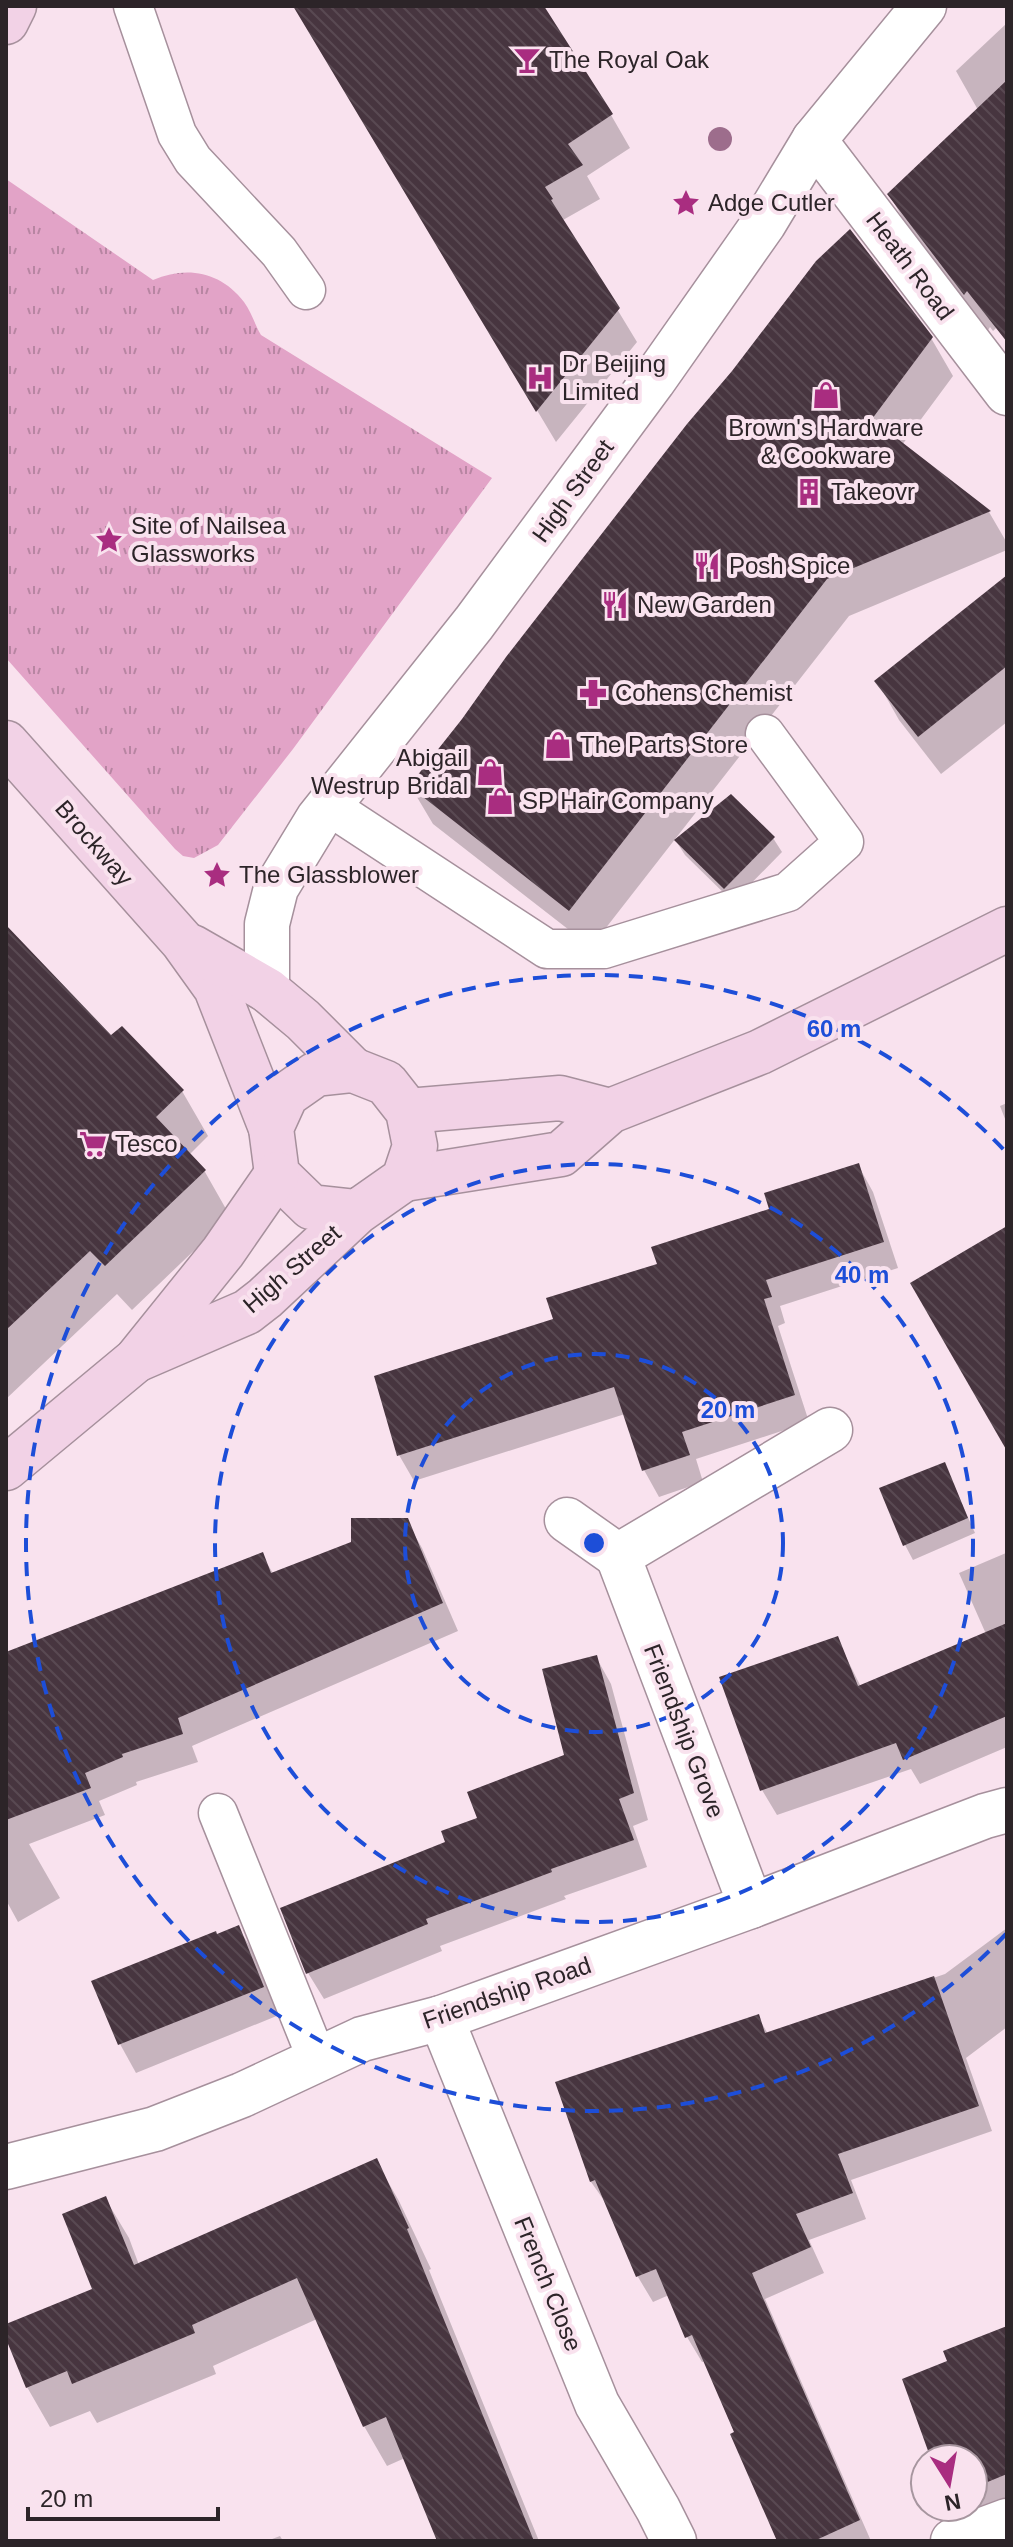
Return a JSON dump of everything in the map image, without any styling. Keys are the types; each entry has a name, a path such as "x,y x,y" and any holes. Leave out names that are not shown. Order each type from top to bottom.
{"main road":[{"path":"6,22 14,6"},
{"name":"Brockway","path":"6,743 183,942 216,988 271,1128"},
{"path":"404,1179 415,1146 408,1111 386,1083 353,1070 316,1074 286,1095 271,1128 277,1174 311,1207 357,1212 404,1179 561,1154 610,1111 760,1052 1007,929"},
{"name":"Brockway","path":"183,942 267,990 303,1020 353,1070"},
{"path":"408,1111 495,1106 560,1098 610,1111"},
{"name":"High Street","path":"6,1468 136,1360 223,1252 277,1174"},
{"name":"High Street","path":"136,1360 247,1312 357,1212"}],"street":[{"name":"High Street","path":"267,990 267,924 276,888 318,819 474,623 653,381 764,223 814,140 924,6"},
{"name":"Heath Road","path":"814,140 1007,393"},
{"path":"567,1520 618,1556 830,1430"},
{"name":"Friendship Grove","path":"618,1556 751,1906"},
{"name":"Friendship Road","path":"6,2167 155,2129 242,2095 362,2039 441,2018 1007,1810"},
{"name":"French Close","path":"441,2018 597,2404 674,2541"},
{"path":"953,2541 1007,2521"}],"lane":[{"path":"133,6 177,134 193,160 279,252 306,290"},
{"path":"329,806 547,949 604,949 788,892 844,842 765,734"},
{"path":"218,1813 317,2059"}],"green space":[{"path":"6,179 153,280 190,273 202,274 224,284 244,302 261,335 492,478 293,749 218,845 194,858 183,856 175,849 6,658"}],"building":[{"path":"293,6 544,6 613,114 568,144 583,165 545,187 620,308 536,412"},
{"path":"1007,80 1007,342 967,291 964,295 887,194"},
{"path":"850,229 933,337 872,419 991,511 827,579 569,911 409,786 816,261"},
{"path":"1007,575 1007,666 918,737 874,681"},
{"path":"731,794 775,837 724,889 674,840"},
{"name":"Tesco","path":"6,925 111,1035 122,1026 184,1090 156,1117 206,1170 105,1266 90,1251 6,1330"},
{"path":"859,1163 884,1242 766,1280 772,1297 764,1299 795,1395 682,1432 690,1455 642,1471 614,1387 397,1456 374,1376 553,1319 546,1298 657,1264 651,1247 769,1209 764,1193"},
{"path":"1007,1226 1007,1451 910,1283"},
{"path":"945,1462 968,1518 903,1546 879,1488"},
{"path":"351,1518 408,1518 443,1603 178,1718 183,1734 122,1754 123,1757 85,1773 91,1788 6,1820 6,1652 263,1552 271,1573 351,1542"},
{"path":"1007,1623 1007,1716 903,1760 896,1743 760,1791 719,1677 838,1636 858,1686"},
{"path":"597,1655 634,1793 619,1799 634,1840 426,1919 428,1924 306,1974 280,1908 445,1842 441,1831 477,1818 467,1792 564,1755 542,1669"},
{"path":"239,1925 264,1987 118,2045 91,1981 216,1931 217,1934"},
{"path":"934,1976 979,2106 838,2154 853,2193 796,2214 811,2247 752,2273 860,2520 814,2541 777,2541 730,2434 734,2432 692,2335 685,2338 656,2269 636,2277 595,2180 590,2182 555,2082 759,2014 765,2033"},
{"path":"377,2158 409,2228 534,2541 437,2541 386,2417 363,2427 297,2278 192,2325 195,2333 72,2384 67,2371 26,2388 6,2339 6,2324 92,2289 62,2214 106,2196 134,2265"},
{"path":"1007,2326 1007,2474 989,2481 989,2443 925,2443 902,2379 947,2361 943,2351"}],"place":[{"name":"The Royal Oak","path":"527,60"},
{"name":"Adge Cutler","path":"686,203"},
{"name":"Dr Beijing Limited","path":"540,378"},
{"name":"Brown's Hardware & Cookware","path":"826,395"},
{"name":"Takeovr","path":"809,492"},
{"name":"Site of Nailsea Glassworks","path":"109,540"},
{"name":"Posh Spice","path":"707,566"},
{"name":"New Garden","path":"615,605"},
{"name":"Cohens Chemist","path":"593,693"},
{"name":"The Parts Store","path":"558,745"},
{"name":"Abigail Westrup Bridal","path":"490,772"},
{"name":"SP Hair Company","path":"500,801"},
{"name":"The Glassblower","path":"217,875"},
{"name":"Tesco","path":"93,1144"}]}
